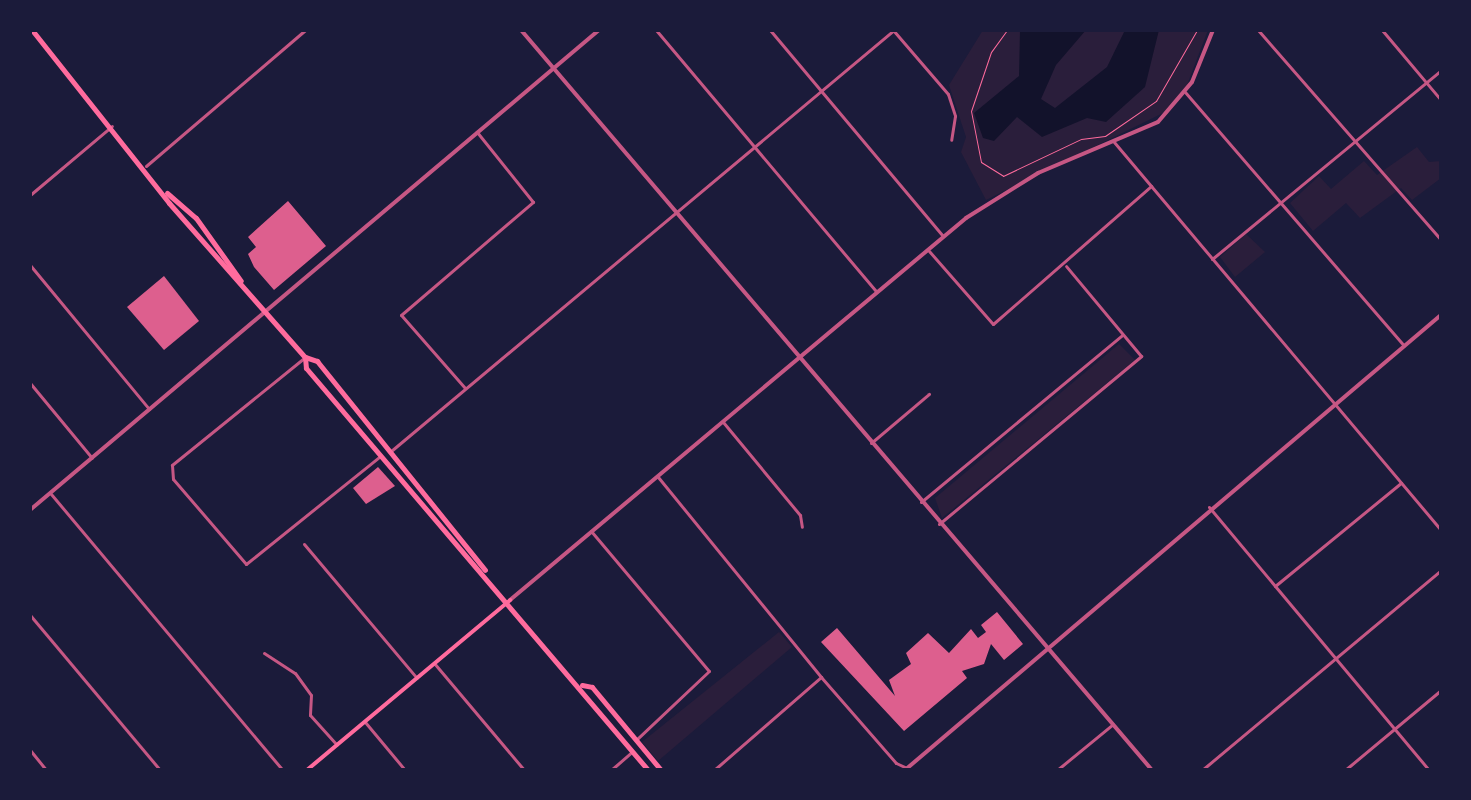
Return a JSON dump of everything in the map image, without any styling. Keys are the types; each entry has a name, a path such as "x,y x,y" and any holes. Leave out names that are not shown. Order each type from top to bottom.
{"main road":[{"path":"32,30 305,357 317,361 648,770"},
{"path":"167,193 196,218 241,281"},
{"path":"305,357 306,368 485,570"},
{"path":"307,770 510,600"},
{"path":"582,685 592,687 661,770"}],"street":[{"path":"146,166 305,30"},
{"path":"521,30 939,524 1152,770"},
{"path":"30,500 32,508 599,30"},
{"path":"656,30 876,291"},
{"path":"770,30 943,236"},
{"path":"391,451 893,30 948,94 955,116 951,140"},
{"path":"510,600 943,236 1038,173 1158,122 1185,92 1213,30"},
{"path":"1258,30 1441,240"},
{"path":"1382,30 1441,100"},
{"path":"1212,259 1353,139 1441,70"},
{"path":"1185,92 1404,346"},
{"path":"30,195 112,126"},
{"path":"465,388 401,315 533,202 477,132"},
{"path":"1114,142 1441,530"},
{"path":"927,249 993,324 1066,266 1151,186"},
{"path":"30,265 149,409"},
{"path":"939,524 1141,356 1066,266"},
{"path":"658,477 821,677 908,769 1045,644 1441,315"},
{"path":"921,502 1122,335"},
{"path":"305,357 172,465 173,479 246,564 382,454"},
{"path":"30,383 92,458"},
{"path":"871,443 929,394"},
{"path":"723,422 800,515 802,527"},
{"path":"1275,586 1401,483"},
{"path":"51,493 283,770"},
{"path":"1209,507 1429,770"},
{"path":"591,531 708,675 635,740"},
{"path":"304,544 417,678"},
{"path":"1202,770 1333,657 1441,570"},
{"path":"30,615 160,770"},
{"path":"264,653 295,673 311,695 310,715 337,745"},
{"path":"434,663 524,770"},
{"path":"714,770 821,677"},
{"path":"1345,770 1441,690"},
{"path":"365,722 405,770"},
{"path":"1057,770 1113,724"},
{"path":"30,750 46,770"},
{"path":"611,770 633,752"}],"path":[{"path":"1007,30 991,52 971,111 981,162 1003,176 1081,139 1105,136 1156,101 1197,30"}],"shaded area":[{"path":"983,30 1208,30 1187,85 1165,112 986,200 961,152 966,137 949,85"},
{"path":"1020,30 1086,30 1056,65 1041,99 1055,108 1107,67 1125,30 1159,30 1145,87 1106,122 1087,118 1042,137 1017,117 994,141 983,138 974,113 1019,76"},
{"path":"1417,147 1429,162 1441,161 1441,178 1412,200 1401,188 1360,218 1346,203 1313,231 1290,203 1319,176 1331,189 1364,161 1377,175"},
{"path":"1246,234 1265,252 1235,277 1220,257"},
{"path":"1119,344 1135,360 942,518 935,498"},
{"path":"779,632 792,647 658,761 642,742"}],"building":[{"path":"288,201 326,246 274,290 254,267 248,254 256,247 248,237"},
{"path":"164,276 199,321 164,350 127,307"},
{"path":"378,467 395,486 366,504 353,488"},
{"path":"997,612 1023,644 1004,660 991,644 984,664 962,671 967,678 904,731 821,642 837,628 895,696 889,680 911,664 906,653 928,633 949,653 971,629 978,638 986,632 981,625"}]}
